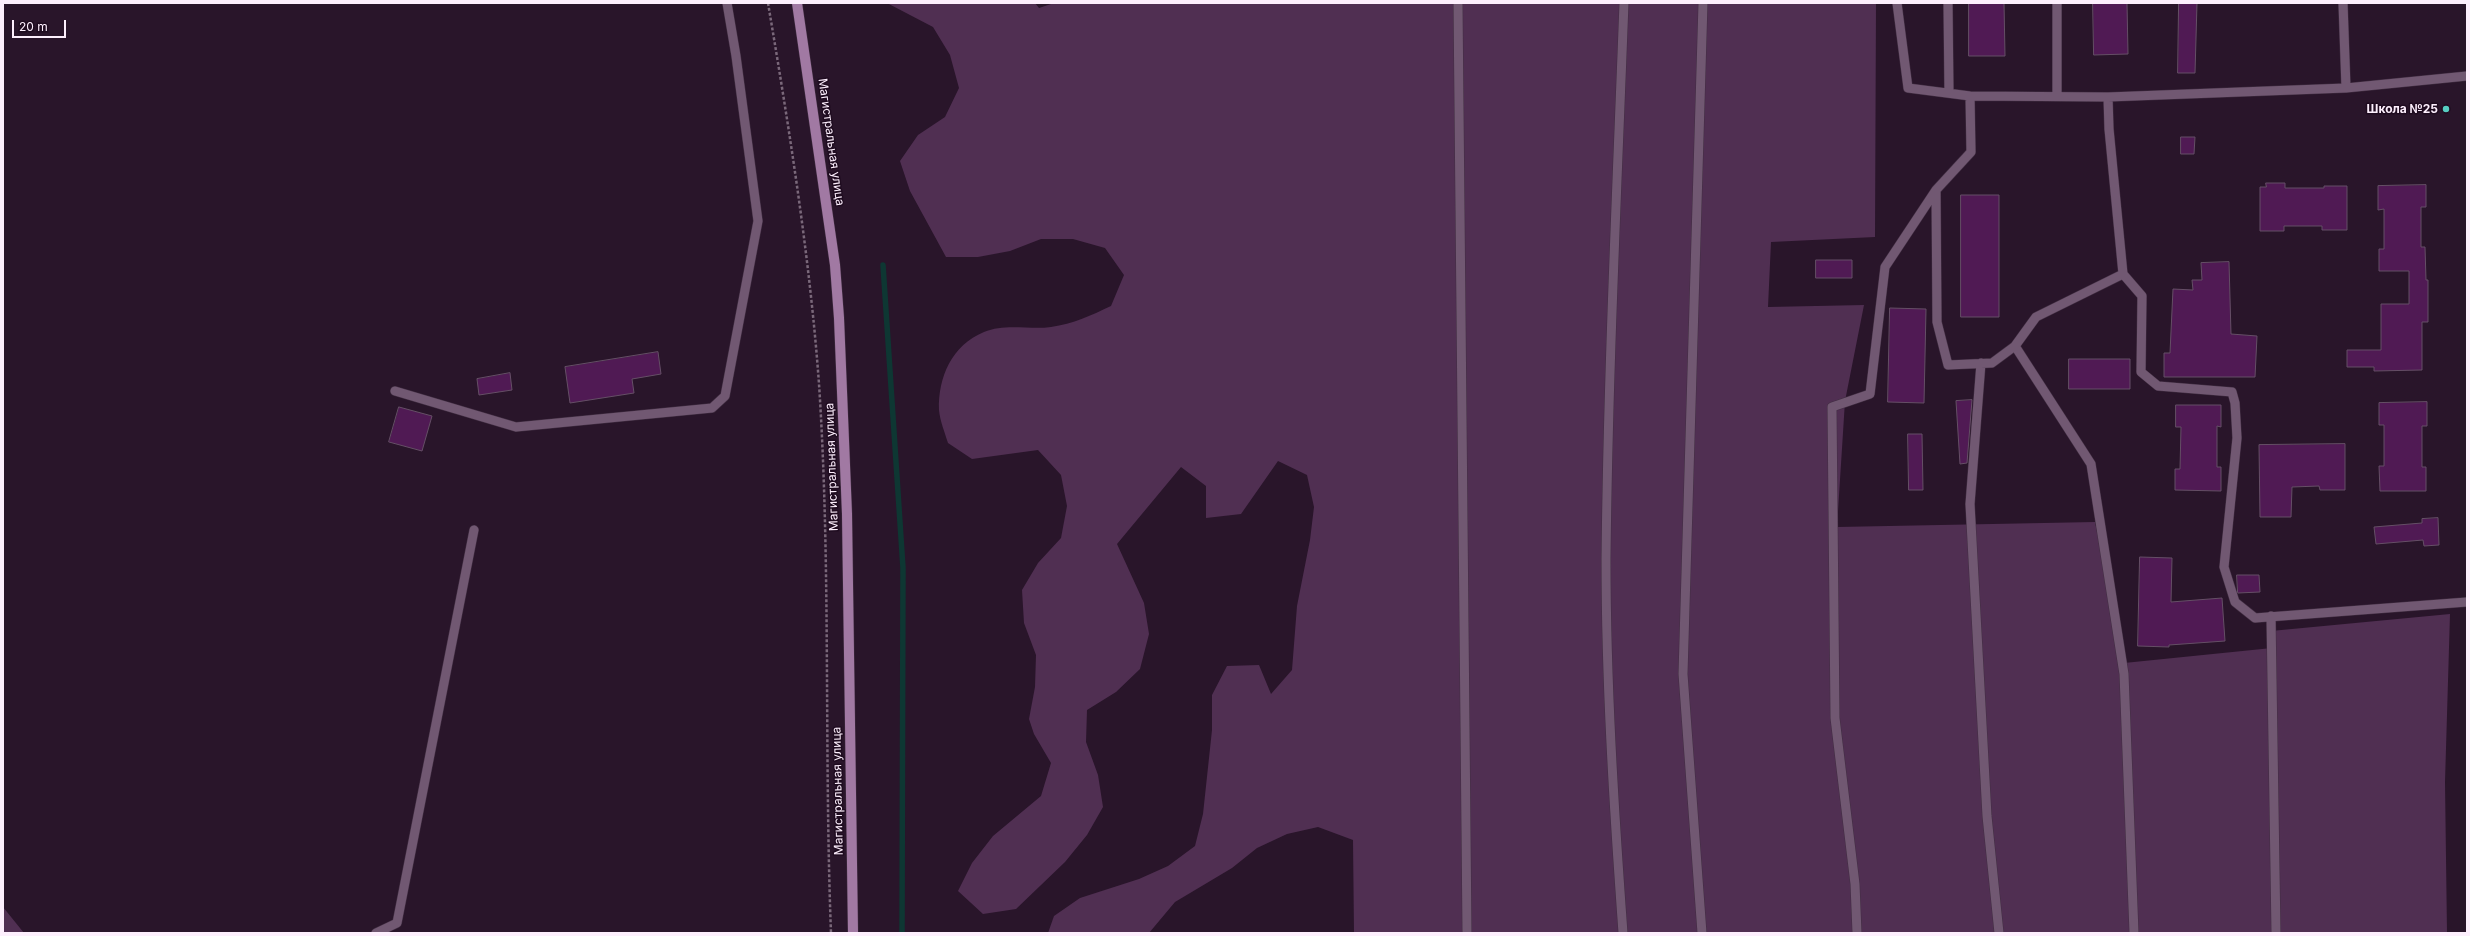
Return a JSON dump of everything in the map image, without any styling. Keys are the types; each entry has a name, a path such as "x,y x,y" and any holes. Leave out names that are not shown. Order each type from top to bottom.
{"main road":[{"name":"Магистральная улица","path":"797,3 835,266 839,318 847,514 853,933"}],"lane":[{"path":"395,391 516,427 712,408 726,396 758,221 736,56 727,3"},
{"path":"1458,3 1467,933"},
{"path":"1623,933 1613,782 1606,561 1613,299 1624,3"},
{"path":"1702,933 1683,674 1704,3"},
{"path":"1897,3 1908,88 1970,96 2108,97 2346,88 2467,76"},
{"path":"1948,3 1949,93"},
{"path":"2057,3 2057,96"},
{"path":"2343,3 2346,88"},
{"path":"1857,933 1855,884 1835,718 1832,407 1870,394 1885,267 1936,190 1971,152 1970,96"},
{"path":"2108,97 2109,129 2123,274 2142,296 2141,372 2158,386 2232,392 2235,403 2237,438 2224,567 2235,602 2255,618 2467,602"},
{"path":"1936,190 1937,322 1948,365 1992,363 2015,346 2036,317 2123,274"},
{"path":"2015,346 2091,464 2124,674 2134,933"},
{"path":"1981,363 1970,504 1987,816 1999,933"},
{"path":"376,933 397,923 474,530"},
{"path":"2271,616 2276,933"}],"path":[{"path":"768,3 809,287 819,384 824,516 826,806 831,933"}],"shaded area":[{"path":"887,3 1035,3 1039,8 1054,3 1876,3 1875,237 1771,242 1768,307 1864,305 1845,401 1837,527 2095,522 2124,663 2272,648 2271,631 2450,614 2445,782 2447,933 1354,933 1353,840 1318,827 1287,834 1257,848 1232,868 1175,902 1149,933 1048,933 1054,916 1080,898 1139,879 1168,866 1195,846 1203,814 1212,730 1212,695 1227,666 1259,665 1271,694 1292,670 1297,606 1310,540 1314,507 1307,475 1278,461 1241,514 1206,518 1206,486 1181,467 1117,544 1144,603 1149,634 1140,669 1116,692 1087,710 1086,742 1098,775 1103,807 1087,835 1065,862 1016,909 983,914 958,891 972,863 993,836 1041,796 1051,763 1034,734 1029,719 1035,687 1036,655 1024,623 1022,590 1038,563 1061,538 1067,506 1061,475 1038,450 972,459 948,443 941,423 939,410 941,386 944,374 955,354 963,345 973,338 992,329 1009,327 1051,327 1067,324 1089,316 1111,306 1124,275 1105,248 1073,239 1041,239 1010,251 978,257 946,257 910,191 900,161 918,135 945,117 959,88 950,55 933,27"},
{"path":"3,907 24,933 3,933"}],"building":[{"path":"1969,3 2004,3 2005,56 1969,56"},
{"path":"2093,3 2127,3 2128,54 2094,55"},
{"path":"2179,3 2197,3 2195,73 2178,73"},
{"path":"2181,137 2195,137 2194,154 2181,154"},
{"path":"2266,183 2285,183 2285,188 2324,188 2324,186 2347,186 2347,230 2322,230 2322,226 2284,226 2284,231 2260,231 2260,187 2266,187"},
{"path":"2426,185 2426,207 2421,207 2421,247 2425,247 2426,280 2428,280 2428,322 2422,322 2422,370 2374,371 2374,367 2347,367 2347,350 2381,350 2381,304 2409,304 2409,271 2379,271 2379,249 2384,249 2384,209 2378,210 2378,186"},
{"path":"1961,195 1999,195 1999,317 1961,317"},
{"path":"1816,260 1852,260 1852,278 1816,278"},
{"path":"2229,262 2231,334 2257,336 2255,377 2164,377 2164,353 2170,353 2173,289 2193,290 2192,280 2202,280 2201,263"},
{"path":"1890,308 1926,309 1924,403 1888,402"},
{"path":"658,352 661,374 632,379 634,393 570,403 565,367"},
{"path":"2069,359 2130,359 2130,389 2069,389"},
{"path":"510,373 512,390 479,395 477,379"},
{"path":"1972,400 1967,463 1960,464 1956,401"},
{"path":"2427,402 2427,426 2422,426 2422,467 2426,467 2426,491 2380,491 2379,466 2384,466 2384,425 2379,425 2379,403"},
{"path":"2176,405 2221,405 2221,427 2217,426 2217,467 2221,467 2221,491 2175,490 2175,469 2180,469 2181,427 2176,427"},
{"path":"399,407 432,416 422,451 389,442"},
{"path":"1908,434 1922,434 1923,490 1909,490"},
{"path":"2345,444 2345,490 2320,490 2319,486 2292,487 2291,517 2260,517 2259,445"},
{"path":"2438,518 2439,545 2424,546 2423,540 2376,544 2374,527 2422,523 2422,519"},
{"path":"2140,557 2172,558 2171,602 2222,598 2225,641 2169,645 2169,647 2138,646"},
{"path":"2237,575 2259,575 2260,592 2238,593"}],"waterway":[{"path":"883,265 903,568 902,933"}],"place":[{"name":"Школа №25","path":"2446,109"}]}
